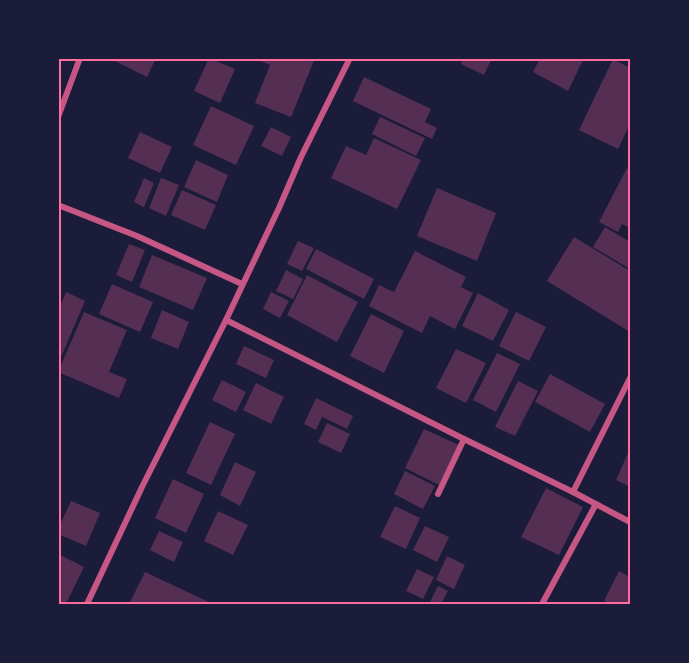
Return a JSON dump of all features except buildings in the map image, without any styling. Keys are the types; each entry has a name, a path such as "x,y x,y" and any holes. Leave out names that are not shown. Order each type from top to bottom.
{"street":[{"path":"58,117 80,58"},
{"path":"87,604 142,486 226,320 301,157 350,58"},
{"path":"58,205 137,236 242,284"},
{"path":"226,320 630,522"},
{"path":"573,492 630,378"},
{"path":"438,494 464,439"},
{"path":"542,604 596,504"}]}
